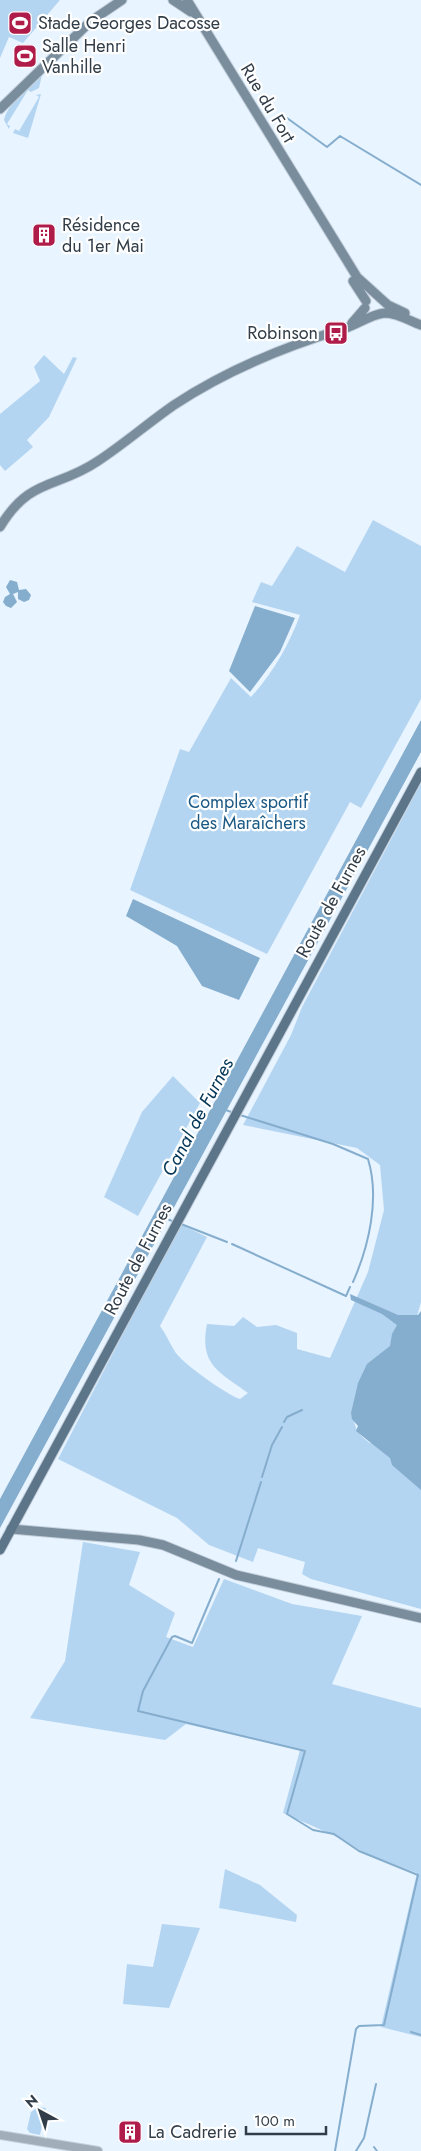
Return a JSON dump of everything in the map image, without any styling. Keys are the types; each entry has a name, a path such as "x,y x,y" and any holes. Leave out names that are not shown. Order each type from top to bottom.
{"main road":[{"path":"0,109 93,18 122,0"},
{"name":"Rue du Fort","path":"173,0 197,18"},
{"name":"Rue du Fort","path":"187,0 357,277 376,295"},
{"name":"Rue du Fort","path":"312,206 365,305"},
{"path":"325,334 353,322 370,296 376,295 382,297 393,308 421,320"},
{"path":"0,527 9,513 27,495 98,462 165,412 225,374 276,351 354,326 378,315 385,309 385,302"},
{"path":"365,305 378,315 392,314 421,325"},
{"name":"Route de Furnes","path":"0,1550 421,772"},
{"path":"11,1529 139,1540 163,1545 236,1576 421,1618"}],"street":[{"path":"0,2135 98,2151"}],"green space":[{"name":"Stade Georges Dacosse","path":"0,0 60,0 23,43 9,37 0,58"},
{"path":"42,75 39,88 31,92 28,90 7,124 10,126 9,129 4,120 6,113 20,96"},
{"path":"41,94 28,138 13,133 15,129 19,131 39,97 36,95"},
{"path":"44,355 64,374 73,357 77,358 49,417 27,440 33,447 5,471 0,465 0,414 40,381 34,367"},
{"name":"Complex sportif des Maraîchers","path":"373,520 421,546 421,699 361,808 350,802 267,954 130,890 180,749 189,752 231,678 251,697 273,668 296,626 300,615 252,602 261,582 272,586 297,546 345,572"},
{"path":"421,783 421,1302 416,1320 354,1409 354,1415 356,1429 370,1443 405,1430 421,1489 421,1609 311,1579 302,1574 305,1562 258,1548 253,1562 209,1545 177,1518 58,1459 180,1224 207,1237 160,1326 174,1350 185,1362 204,1378 240,1399 248,1393 220,1373 214,1366 206,1349 205,1338 207,1324 234,1326 243,1317 257,1327 276,1325 297,1333 297,1349 330,1358 368,1272 384,1210 380,1165 357,1148 243,1125 291,1035 302,1007"},
{"path":"173,1076 200,1103 138,1216 104,1197 142,1112"},
{"path":"83,1542 140,1552 129,1585 175,1613 166,1637 193,1647 224,1579 292,1604 362,1616 332,1684 421,1708 421,2037 381,2027 417,1873 365,1853 333,1835 283,1813 300,1750 186,1724 165,1740 30,1718 65,1661"},
{"path":"225,1869 260,1885 297,1915 296,1922 219,1908"},
{"path":"162,1924 200,1928 169,2008 123,2004 127,1964 153,1967"},
{"path":"38,2107 46,2108 40,2135 30,2133 27,2129 31,2112"}],"shaded area":[{"path":"10,580 17,582 19,590 26,589 31,595 29,600 24,602 18,599 18,592 13,594 17,602 11,608 3,602 5,597 10,594 6,587"},
{"path":"255,606 295,618 280,652 250,692 229,671"},
{"path":"421,720 421,752 0,1528 0,1499"},
{"path":"133,899 260,958 239,1000 202,986 177,946 126,916"},
{"path":"350,1294 398,1315 418,1315 421,1311 421,1490 392,1465 390,1458 356,1431 358,1426 352,1419 351,1413 358,1383 367,1364 390,1346 392,1334 397,1325 382,1314 351,1300"}],"waterway":[{"path":"287,118 327,147 340,136 421,185"},
{"path":"226,1110 231,1112"},
{"path":"240,1115 333,1144 368,1159 373,1190 373,1206 368,1238 353,1282"},
{"path":"165,1218 172,1221"},
{"path":"181,1224 227,1242"},
{"path":"232,1244 346,1296 350,1287"},
{"path":"284,1422 287,1417 302,1410"},
{"path":"262,1477 272,1445 282,1427"},
{"path":"236,1561 261,1482"},
{"path":"219,1579 192,1643 175,1636 172,1637 143,1691 138,1711 305,1751 287,1814 313,1830 334,1834 359,1851 418,1875 384,2025 359,2026 356,2029 335,2151"},
{"path":"411,2032 421,2035"},
{"path":"356,2151 364,2138 376,2084"},
{"path":"374,2147 377,2151"}],"place":[{"name":"Stade Georges Dacosse","path":"20,23"},
{"name":"Salle Henri Vanhille","path":"25,56"},
{"name":"Résidence du 1er Mai","path":"44,235"},
{"name":"Robinson","path":"336,333"},
{"name":"La Cadrerie","path":"130,2132"}],"water label":[{"name":"Canal de Furnes","path":"197,1117"}]}
